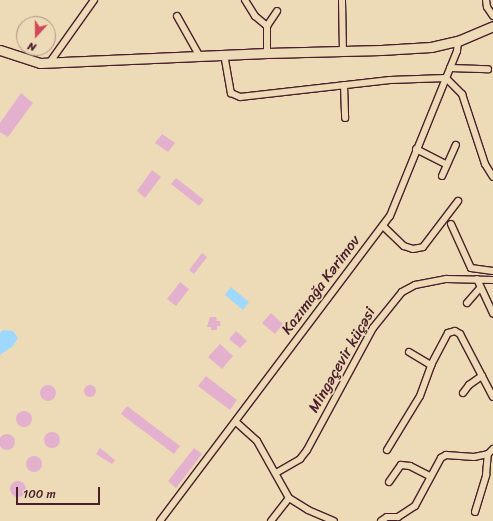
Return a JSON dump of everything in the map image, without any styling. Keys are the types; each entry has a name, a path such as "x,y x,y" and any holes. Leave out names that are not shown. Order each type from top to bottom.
{"street":[{"path":"50,62 94,0"},
{"path":"245,0 255,16 267,26"},
{"path":"342,0 343,51"},
{"path":"486,0 487,7 493,16"},
{"path":"267,52 267,26 277,11"},
{"path":"177,16 199,55"},
{"path":"0,50 40,63 267,52 343,51 431,47 458,41 493,26"},
{"name":"Kazımağa Kərimov","path":"160,521 383,226 394,206 446,78 458,41"},
{"path":"224,54 231,93 234,96 437,77 446,78 462,94 485,164 493,176"},
{"path":"450,68 472,66 488,69"},
{"path":"344,85 345,118"},
{"path":"442,176 446,164 456,146"},
{"path":"416,149 446,164"},
{"path":"383,226 404,246 419,248 423,247 458,201"},
{"path":"450,224 471,268 493,271"},
{"name":"Mingəçevir küçəsi","path":"276,473 295,462 307,450 362,347 392,301 415,285 446,279 493,280"},
{"path":"477,279 493,314"},
{"path":"467,303 480,288"},
{"path":"387,450 420,396 431,365 448,333 455,332 463,339 493,396"},
{"path":"409,352 431,365"},
{"path":"463,393 469,384 482,376"},
{"path":"236,422 257,441 289,498 320,518 334,521"},
{"path":"381,521 387,517 398,517 415,506 430,476 446,455 474,457 488,454 493,449"},
{"path":"475,512 486,475 488,454"},
{"path":"389,482 401,466 410,466 430,476"},
{"path":"271,521 289,498"}],"water":[{"path":"231,287 249,302 243,310 225,295"},
{"path":"3,330 13,331 18,338 13,346 0,355 0,333"}],"building":[{"path":"21,93 33,103 8,137 0,132 0,123"},
{"path":"162,134 175,143 168,152 155,143"},
{"path":"152,170 161,177 145,198 137,191"},
{"path":"176,178 204,200 199,206 171,184"},
{"path":"202,253 207,257 194,274 189,270"},
{"path":"180,282 189,289 176,306 167,299"},
{"path":"271,313 283,324 275,334 262,323"},
{"path":"210,317 216,317 217,321 220,321 221,326 217,326 217,330 211,330 211,327 207,327"},
{"path":"236,331 247,341 240,348 229,339"},
{"path":"220,344 233,356 222,369 208,357"},
{"path":"206,376 237,400 230,410 198,386"},
{"path":"48,385 55,390 56,393 51,400 48,401 41,396 40,393 45,386"},
{"path":"88,385 92,385 96,391 92,397 88,397 84,393 84,389"},
{"path":"127,406 180,446 174,454 121,414"},
{"path":"24,411 31,416 32,419 27,426 24,427 17,422 16,419 21,412"},
{"path":"52,432 59,437 60,440 55,447 52,448 45,443 44,440 49,433"},
{"path":"7,434 14,439 15,442 10,449 7,450 0,445 -1,442 4,435"},
{"path":"100,448 115,460 112,464 96,454"},
{"path":"194,448 202,454 176,488 168,481"},
{"path":"34,456 41,461 42,464 37,471 34,472 27,467 26,464 31,457"},
{"path":"18,481 24,483 26,489 24,495 18,497 12,495 10,489 12,483"}]}
